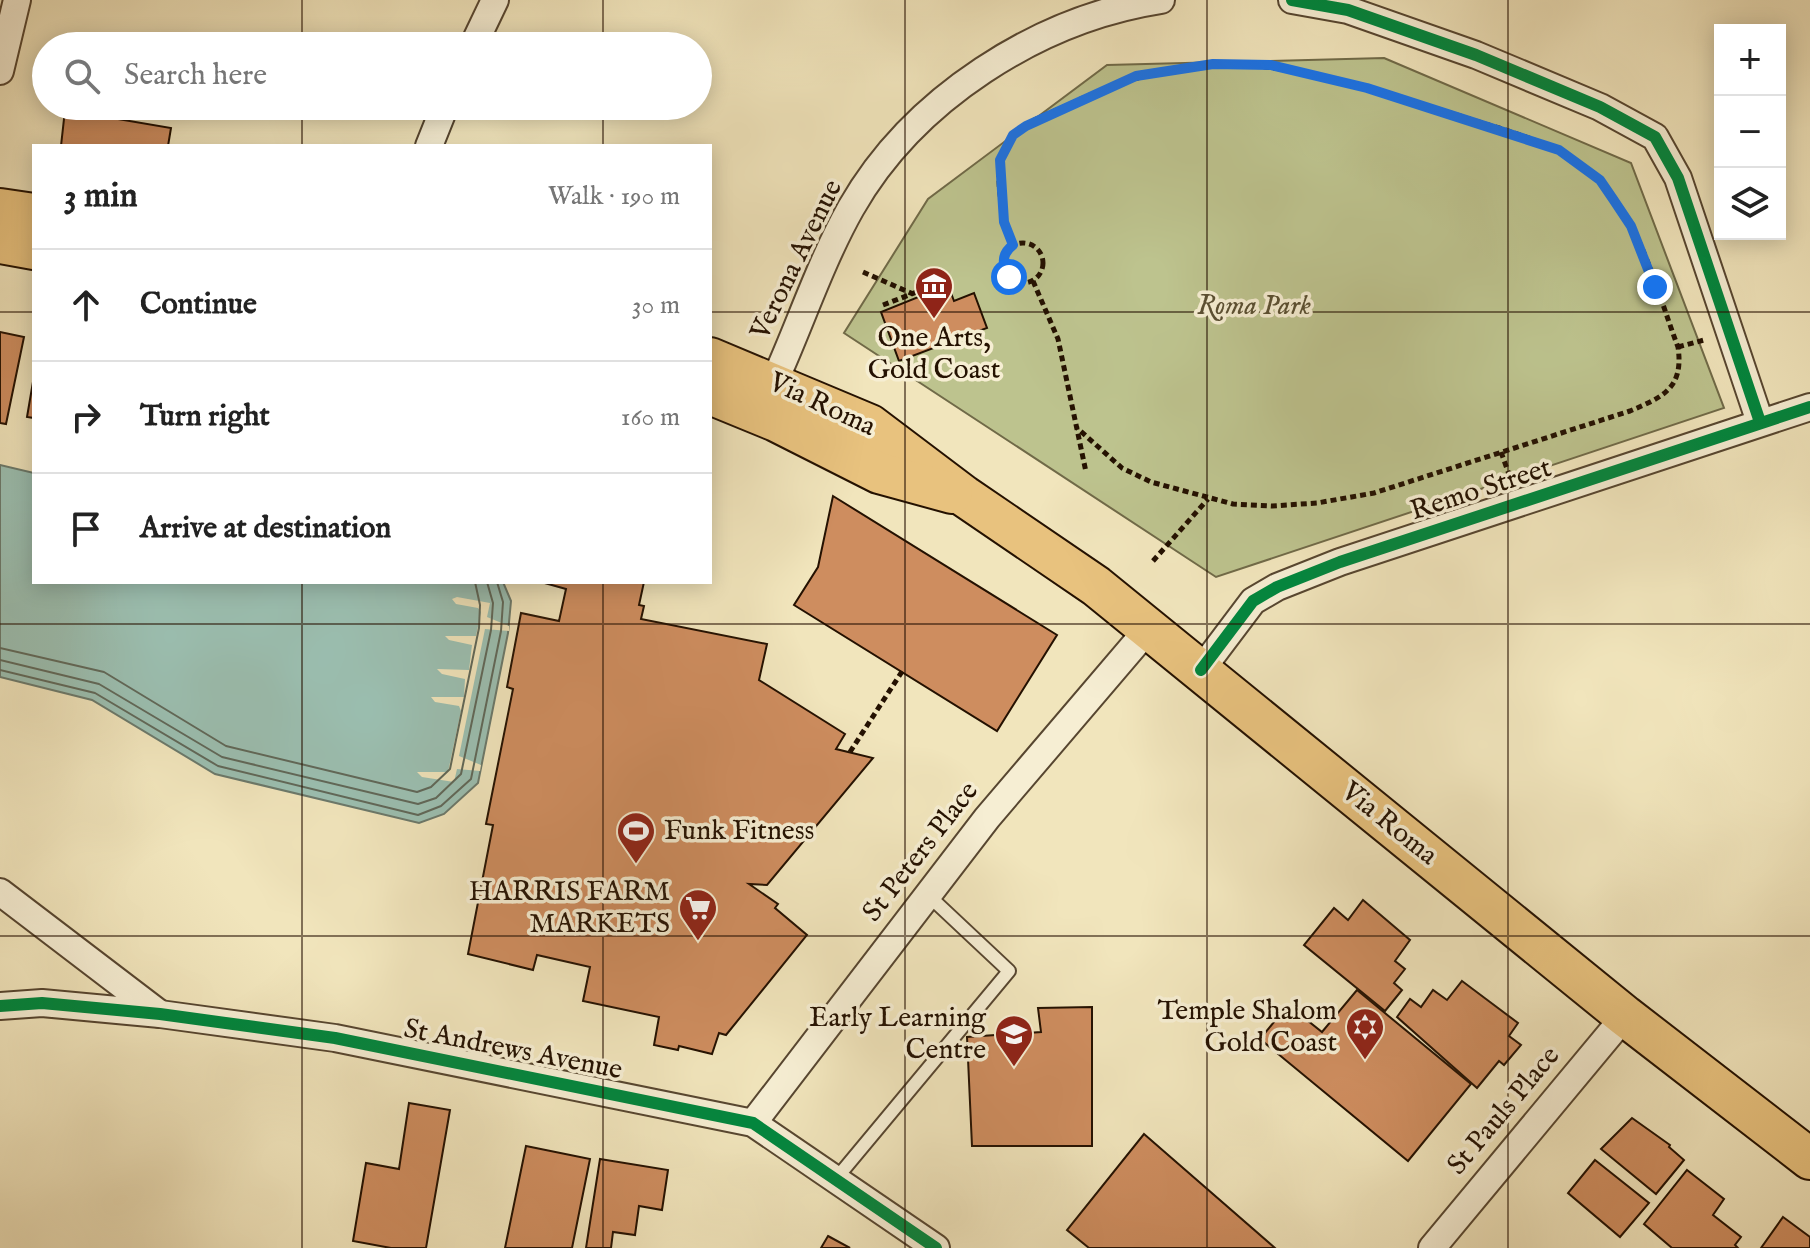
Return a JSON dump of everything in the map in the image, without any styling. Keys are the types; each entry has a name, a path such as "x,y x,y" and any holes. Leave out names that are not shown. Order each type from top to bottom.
{"main road":[{"path":"0,209 32,214"},
{"path":"0,243 32,249"},
{"name":"Via Roma","path":"712,359 774,382 870,425 964,496 1096,586 1625,1016 1810,1159"},
{"name":"Via Roma","path":"712,395 776,421 879,473 964,496"}],"street":[{"path":"0,71 17,0"},
{"path":"480,32 495,0"},
{"name":"Verona Avenue","path":"774,382 851,208 900,138 979,74 1072,10 1161,0"},
{"path":"1292,0 1348,10 1476,55 1600,107 1655,137 1678,178 1760,422"},
{"path":"430,144 439,120"},
{"name":"Remo Street","path":"1201,670 1253,601 1277,587 1340,562 1810,407"},
{"name":"St Peters Place","path":"753,1123 987,818 1149,628"},
{"path":"0,892 160,1014"},
{"name":"St Andrews Avenue","path":"0,990 42,1003"},
{"name":"St Andrews Avenue","path":"0,1006 42,1003 160,1014 335,1038 753,1123 936,1248"},
{"name":"St Pauls Place","path":"1432,1248 1625,1016"}],"lane":[{"path":"835,1180 1009,971 928,895"}],"path":[{"path":"1013,245 1004,222 1000,160 1013,135 1026,126 1136,76 1213,64 1271,65 1367,88 1523,136 1559,150 1580,163 1600,180 1631,226 1678,347 1681,365 1675,381 1662,398 1374,493 1317,503 1272,506 1209,498 1151,482 1122,468 1077,428"},
{"path":"1033,244 1042,255 1045,264 1033,281 1017,282 1004,269 1004,254 1013,245 1033,244"},
{"path":"863,272 914,294"},
{"path":"1033,281 1058,339 1086,472"},
{"path":"883,305 940,283"},
{"path":"1678,347 1713,337"},
{"path":"1501,452 1511,479"},
{"path":"1153,561 1209,498"},
{"path":"850,752 903,670"}],"green space":[{"name":"Roma Park","path":"1384,58 1631,163 1724,408 1216,577 844,333 928,199 1107,65"}],"water":[{"path":"0,465 32,473 32,584 504,584 511,601 508,633 478,783 444,814 419,823 215,774 92,700 0,677"}],"pier":[{"path":"457,597 490,603 487,617 509,626 509,631 485,629 459,756 481,765 480,771 457,769 454,782 422,777 417,772 448,772 461,711 459,706 435,702 431,697 464,697 465,679 442,674 437,669 469,670 472,645 449,640 445,636 476,636 481,612 478,608 456,604 452,599"}],"building":[{"path":"64,120 124,120 171,128 168,144 61,144"},
{"name":"One Arts, Gold Coast","path":"948,285 954,301 974,293 987,328 899,361 881,312"},
{"path":"0,332 24,337 6,424 0,423"},
{"path":"32,388 32,418 27,417"},
{"path":"833,496 1057,635 997,731 794,605 818,567"},
{"path":"548,584 644,584 639,605 644,606 641,619 767,644 759,680 845,734 836,749 873,758 767,885 749,884 778,904 775,908 807,935 726,1035 719,1033 712,1054 679,1046 678,1050 654,1045 659,1017 583,1001 590,967 537,955 533,970 468,954 493,825 486,824 513,689 507,687 521,613 559,621 566,589"},
{"path":"1363,900 1410,940 1395,961 1405,969 1394,983 1402,990 1385,1011 1304,945 1334,908 1348,920"},
{"path":"1462,981 1518,1023 1509,1036 1521,1045 1504,1065 1499,1061 1477,1088 1397,1017 1410,999 1421,1007 1433,990 1447,1000"},
{"name":"Temple Shalom Gold Coast","path":"1357,990 1471,1084 1408,1161 1260,1039 1288,1005 1322,1032"},
{"path":"1092,1007 1092,1146 972,1146 967,1037 1041,1032 1038,1008"},
{"path":"409,1103 450,1110 426,1248 391,1248 353,1241 366,1163 399,1169"},
{"path":"1632,1118 1670,1145 1684,1160 1656,1194 1601,1149"},
{"path":"1144,1134 1275,1248 1089,1248 1067,1230"},
{"path":"526,1146 590,1159 572,1248 505,1248"},
{"path":"600,1159 668,1170 662,1210 639,1206 635,1235 613,1232 611,1248 586,1248"},
{"path":"1595,1160 1649,1203 1620,1237 1568,1193"},
{"path":"1687,1170 1724,1199 1713,1215 1741,1237 1735,1245 1738,1248 1672,1248 1644,1224"},
{"path":"1783,1217 1810,1237 1810,1248 1761,1248"},
{"path":"828,1236 850,1248 821,1248"}],"cycle path":[{"path":"1292,0 1348,10 1476,55 1600,107 1655,137 1678,178 1760,422"},
{"path":"1201,670 1253,601 1277,587 1340,562 1810,407"},
{"path":"0,1006 42,1003 160,1014 335,1038 753,1123 936,1248"}],"place":[{"name":"One Arts, Gold Coast","path":"934,320"},
{"name":"Funk Fitness","path":"636,865"},
{"name":"HARRIS FARM MARKETS","path":"698,942"},
{"name":"Temple Shalom Gold Coast","path":"1365,1061"},
{"name":"Early Learning Centre","path":"1014,1068"}],"route":[{"path":"1009,277 1003,262 1004,254 1013,245 1004,222 1000,160 1013,135 1103,88 1136,76 1213,64 1271,65 1311,73 1523,136 1559,150 1600,180 1631,226 1655,287"}]}
